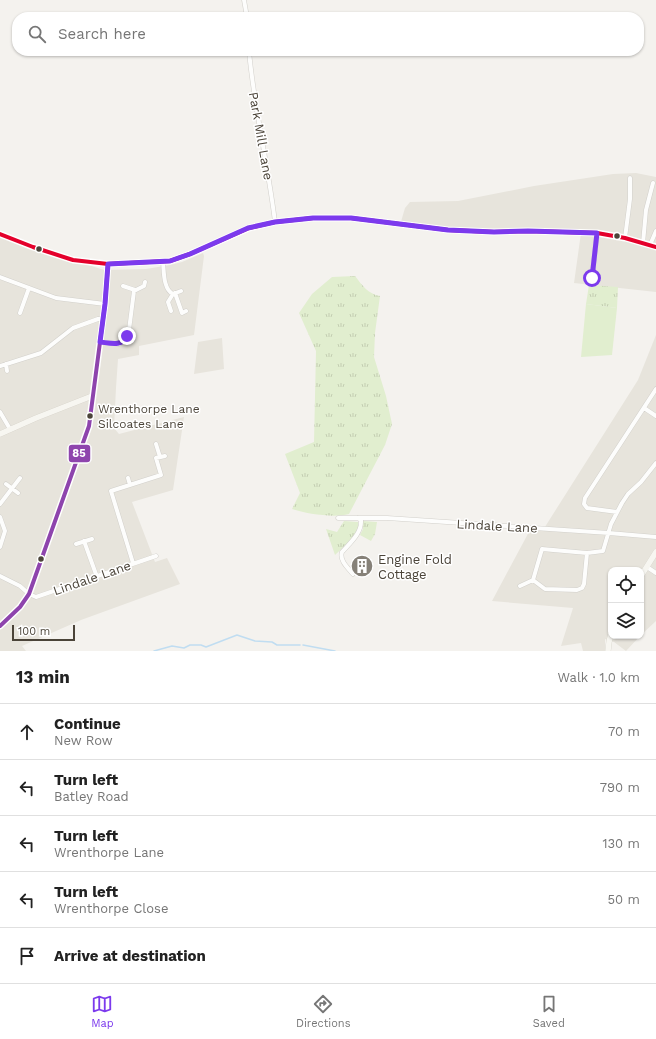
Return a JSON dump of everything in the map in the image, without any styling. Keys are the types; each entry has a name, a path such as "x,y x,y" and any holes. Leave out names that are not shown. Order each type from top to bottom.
{"street":[{"path":"244,0 246,12"},
{"name":"Park Mill Lane","path":"249,56 252,84 261,130 275,222"},
{"path":"625,238 630,199 630,178"},
{"path":"643,243 646,210 653,183"},
{"path":"0,234 73,260 108,264 163,262 190,254 248,228 275,222 313,218 351,218 448,230 597,233 625,238 656,247"},
{"path":"650,245 651,239 656,231"},
{"path":"593,282 592,278 597,233"},
{"path":"163,262 168,291 175,295 182,313 186,311"},
{"path":"0,626 20,607 30,594 85,442 89,426 105,304 108,264"},
{"path":"0,277 56,298 105,304"},
{"path":"123,286 135,290 144,286 145,282"},
{"path":"19,314 29,288"},
{"path":"100,342 119,344 124,342 135,290"},
{"path":"171,311 168,302 181,291"},
{"path":"0,366 41,353 73,328 103,319"},
{"path":"6,364 7,371"},
{"path":"617,512 587,508 584,504 585,498 656,389"},
{"path":"0,434 92,396"},
{"path":"644,408 656,416"},
{"path":"0,412 10,429"},
{"path":"156,444 160,457"},
{"path":"133,563 111,491 161,475 156,458 165,456"},
{"path":"520,586 533,580 542,549 587,553 603,551 611,524 617,512 628,494 641,482 656,463"},
{"path":"128,478 130,485"},
{"path":"0,504 20,479"},
{"path":"6,484 18,493"},
{"path":"0,517 5,531 0,547"},
{"name":"Lindale Lane","path":"338,518 387,518 656,537"},
{"path":"353,574 340,556 358,534 361,527 361,520 358,518"},
{"path":"76,544 92,539"},
{"path":"84,542 97,577"},
{"path":"644,572 656,552"},
{"path":"533,580 545,589 577,590 582,588 584,584 587,553"},
{"name":"Lindale Lane","path":"30,594 36,597 156,556"},
{"path":"647,567 656,573"},
{"path":"0,576 20,586 30,594"},
{"path":"608,651 610,639"}],"shaded area":[{"path":"636,173 656,177 656,292 574,283 581,233 494,232 400,225 405,208 410,202 458,201 534,186 613,174"},
{"path":"0,234 104,270 146,269 182,262 203,253 204,256 194,335 139,346 139,355 118,359 114,428 119,434 184,417 173,490 132,502 155,562 167,558 180,584 81,620 22,646 26,651 0,651"},
{"path":"656,335 656,621 644,632 644,567 608,567 608,639 637,639 626,651 614,642 605,639 605,651 583,651 581,643 561,646 573,608 492,601 530,530 543,530 638,380"},
{"path":"222,338 224,369 194,374 198,342"}],"green space":[{"path":"355,276 369,291 380,296 375,333 374,357 386,396 392,424 385,445 349,514 320,515 292,509 300,493 285,454 314,442 316,351 299,313 312,294 332,277"},
{"path":"589,285 618,287 617,308 586,304"},
{"path":"586,304 617,308 612,355 581,357"},
{"path":"344,521 358,522 358,529 352,539 335,555 326,529 337,532"},
{"path":"363,521 377,522 375,534 371,541 360,535 363,529"}],"waterway":[{"path":"154,651 172,646 184,648 190,645 201,645 206,647 237,635 255,641 272,642 277,645 300,645"},
{"path":"303,645 335,651"}],"transit line":[{"path":"0,234 73,260 108,264 170,261 190,254 249,228 275,222 313,218 351,218 448,230 597,233 625,238 656,247"},
{"name":"85","path":"0,626 20,607 29,594 89,426 105,304 108,264"}],"place":[{"name":"Wrenthorpe Lane Silcoates Lane","path":"90,416"},
{"name":"Engine Fold Cottage","path":"362,566"}],"route":[{"path":"127,336 124,342 119,344 100,342 108,264 170,261 190,254 248,228 275,222 313,218 351,218 448,230 597,233 592,278"}]}
